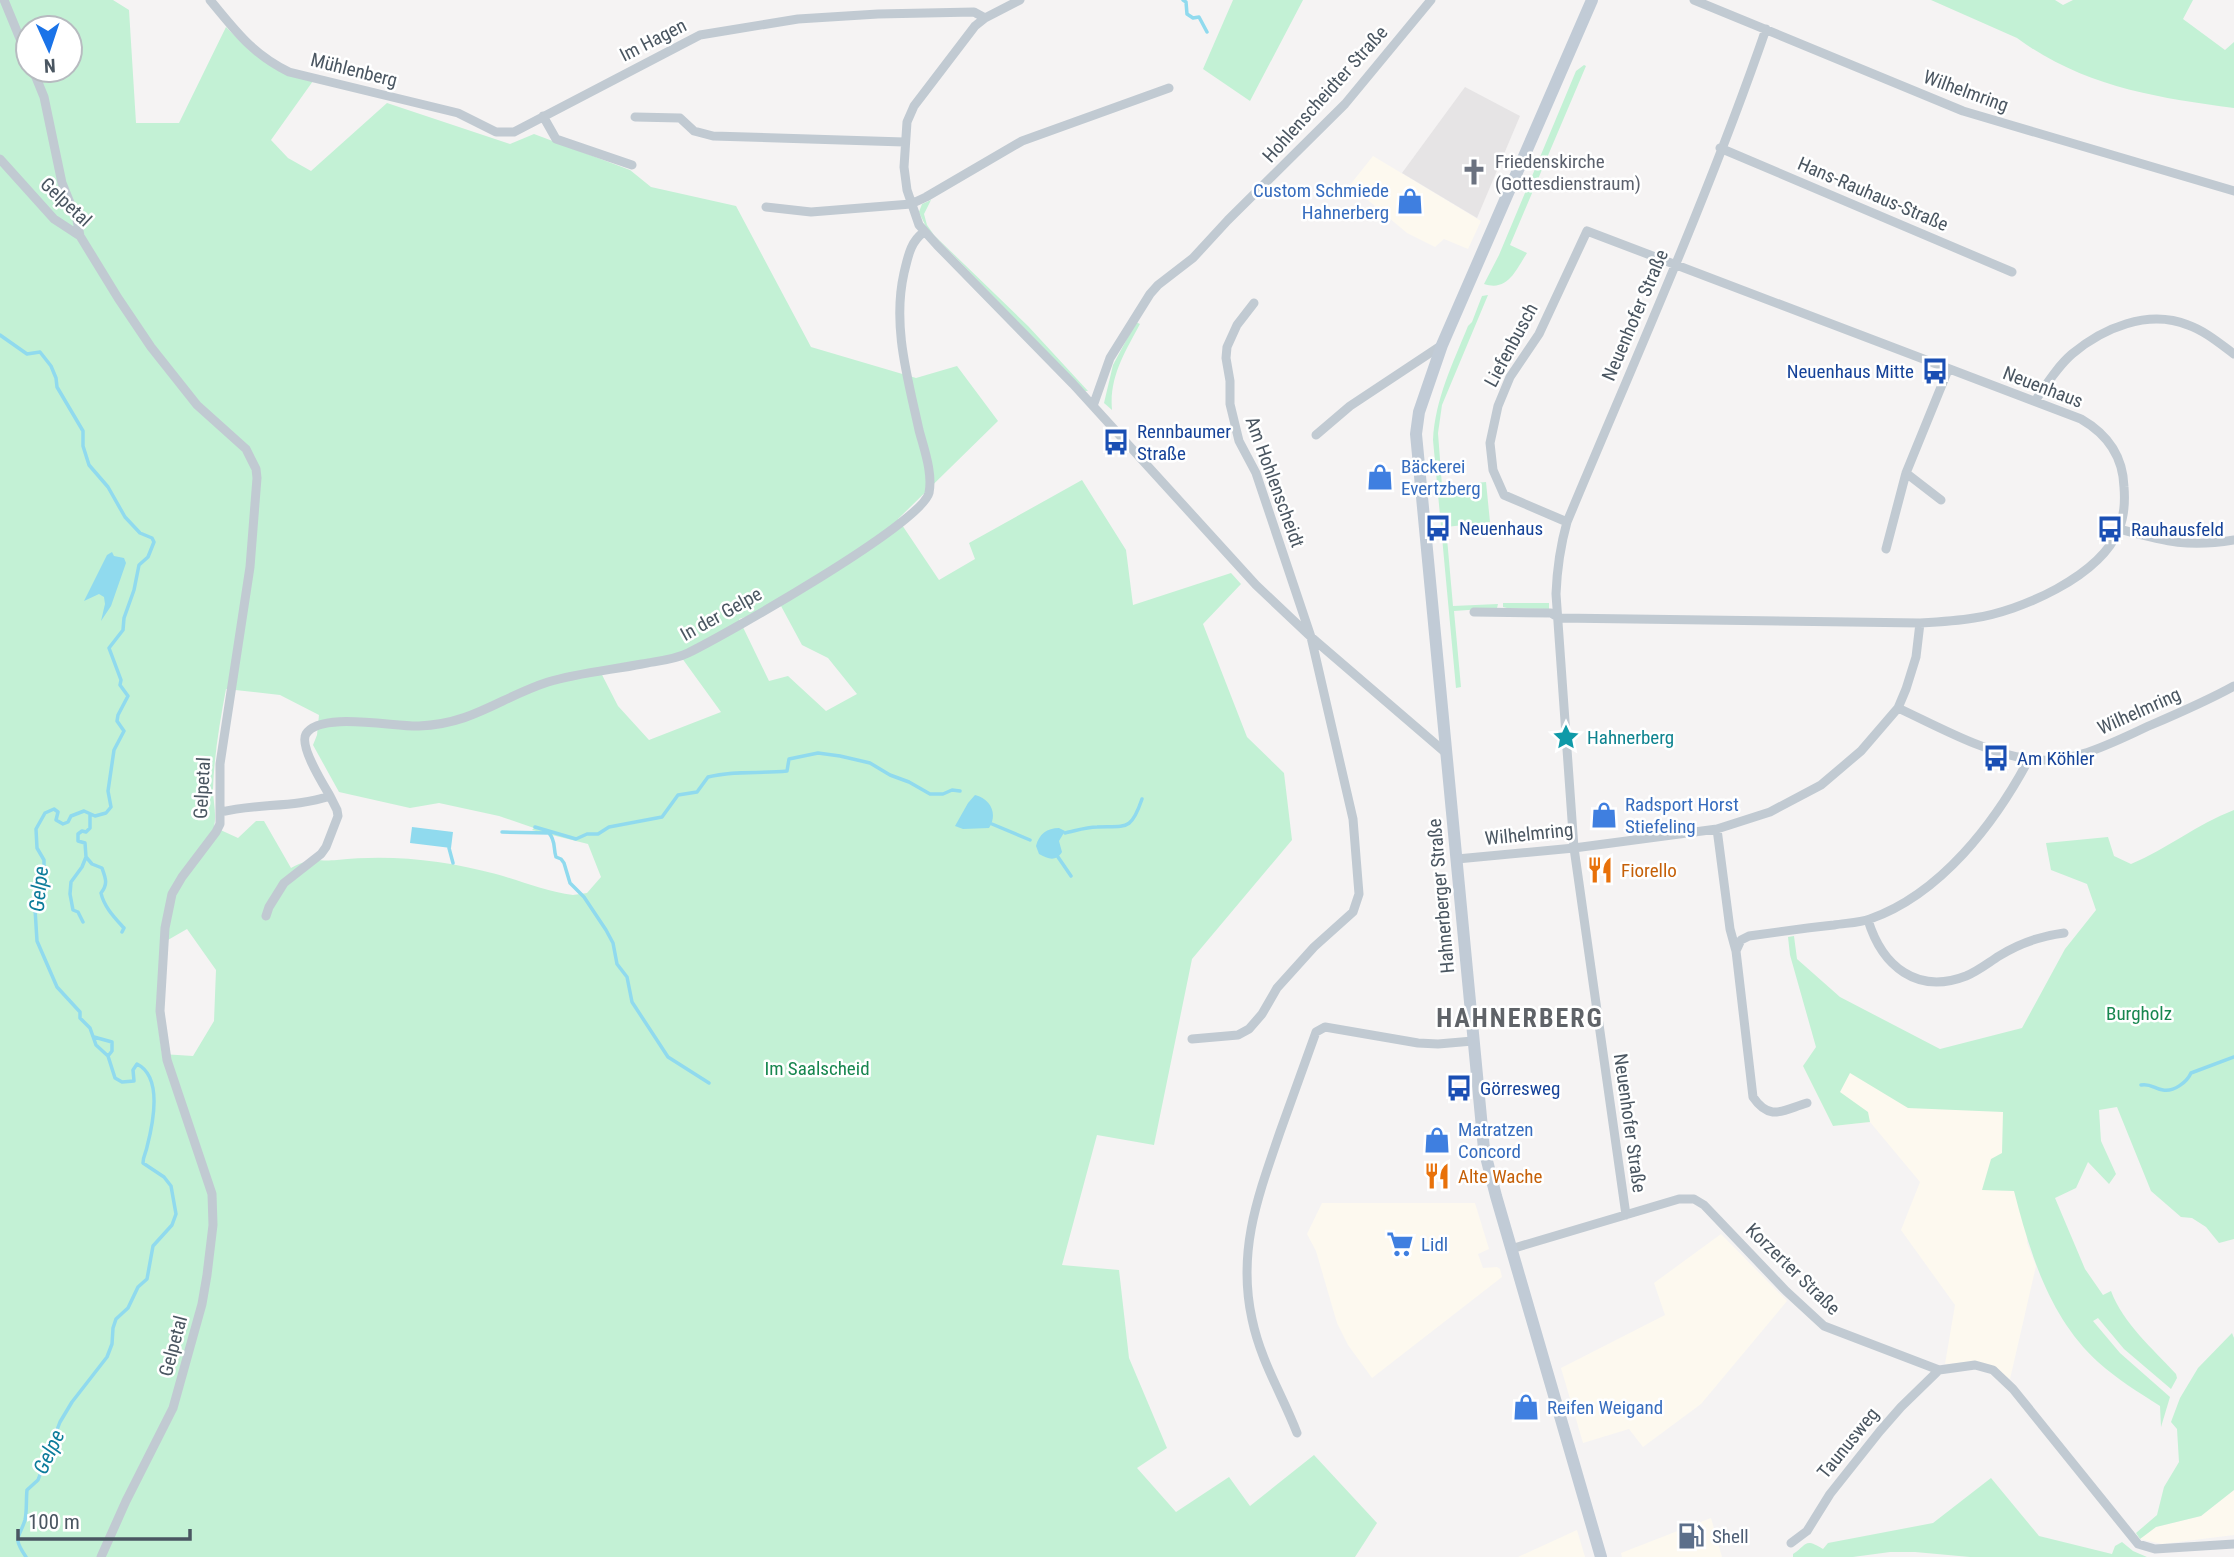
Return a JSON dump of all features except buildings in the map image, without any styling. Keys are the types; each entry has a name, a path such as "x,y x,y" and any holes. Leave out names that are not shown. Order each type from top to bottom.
{"main road":[{"name":"Hahnerberger Straße","path":"1592,0 1442,345 1419,412 1416,434 1484,1149 1601,1557"}],"street":[{"path":"4,0 14,24"},
{"name":"Mühlenberg","path":"210,0 248,46 270,63 289,72 458,113 496,132 514,132"},
{"path":"1020,0 975,26 914,106 907,122 904,167 911,204 924,232 1093,406 1256,585 1311,637 1446,753"},
{"name":"Hohlenscheidter Straße","path":"1093,406 1110,358 1150,294 1193,258 1345,104 1431,0"},
{"name":"Wilhelmring","path":"1694,0 1963,111 2234,191"},
{"name":"Im Hagen","path":"514,132 700,35 798,19 878,13 974,12 985,18"},
{"name":"Neuenhofer Straße","path":"1626,1215 1574,848 1556,594 1557,570 1560,545 1567,522 1675,265 1766,29"},
{"path":"39,84 44,97 62,183 77,220 80,236"},
{"path":"766,208 811,212 911,204 1022,141 1169,88"},
{"path":"543,116 556,139 632,165"},
{"path":"635,117 680,118 694,131 713,135 904,142"},
{"name":"Hans-Rauhaus-Straße","path":"1720,148 2012,272"},
{"name":"Gelpetal","path":"0,159 54,219 80,236 151,347 197,405 246,449 256,469 257,478 250,568 220,764 220,824 181,877 172,894 165,928 160,992 161,1026 167,1060 209,1181 213,1200 212,1238 205,1290 173,1408 101,1557"},
{"name":"Neuenhaus","path":"1559,618 1920,622 1975,618 2025,605 2059,588 2081,572 2100,556 2119,529 2124,495 2121,463 2106,437 2088,423 1587,231"},
{"name":"Liefenbusch","path":"1567,522 1504,495 1493,470 1490,443 1498,406 1510,377 1539,334 1587,231"},
{"name":"In der Gelpe","path":"266,916 284,883 321,854 338,816 304,745 307,733 315,727 342,722 417,726 444,723 479,714 548,682 681,656 751,618 869,547 923,503 929,493 928,468 906,374 900,314 901,289 909,252 916,238 924,232"},
{"name":"Am Hohlenscheidt","path":"1254,303 1237,325 1227,347 1230,404 1239,441 1256,473 1311,637"},
{"path":"2035,401 2073,354 2102,334 2119,325 2135,321 2157,319 2183,323 2202,331 2234,354"},
{"path":"1316,435 1350,406 1442,345"},
{"path":"1886,549 1906,473 1948,370"},
{"path":"1906,473 1941,500"},
{"path":"2119,529 2166,542 2185,544 2234,540"},
{"path":"1474,612 1551,613 1559,618"},
{"name":"Wilhelmring","path":"1457,859 1574,848 1717,829 1770,812 1821,785 1861,751 1898,708 1916,657 1920,622"},
{"path":"1192,1039 1238,1035 1249,1029 1262,1014 1277,988 1314,947 1353,912 1359,894 1353,819 1311,637"},
{"name":"Wilhelmring","path":"1898,708 1992,749 2029,759 2057,759 2096,750 2234,686"},
{"path":"1736,951 1741,940 1749,936 1868,920 1902,905 1936,879 1987,827 2011,793 2029,759"},
{"path":"221,812 245,807 300,804 330,796"},
{"path":"1717,829 1730,929 1736,951 1754,1097 1762,1110 1773,1114 1807,1103"},
{"path":"1868,920 1882,954 1894,966 1911,976 1928,980 1948,981 1967,976 2023,944 2047,935 2064,933"},
{"path":"1297,1433 1270,1376 1252,1321 1248,1298 1248,1248 1256,1200 1316,1032 1325,1027 1438,1044 1474,1041"},
{"name":"Korzerter Straße","path":"1511,1249 1679,1199 1694,1199 1704,1205 1786,1291 1824,1326 1939,1370 1975,1366 1993,1370 2013,1389 2138,1544 2155,1549 2234,1544"},
{"name":"Taunusweg","path":"1791,1543 1807,1531 1830,1494 1900,1407 1939,1370"}],"shaded area":[{"path":"1465,87 1520,116 1477,218 1402,173"},
{"name":"Custom Schmiede Hahnerberg","path":"1373,156 1481,221 1468,249 1444,239 1435,247 1407,233 1350,185"},
{"path":"2023,1028 2027,1243 2036,1266 2010,1379 1992,1367 1971,1362 1945,1364 1955,1305 1901,1230 1920,1182 1870,1122 1833,1126 1803,1066 1909,1059"},
{"path":"1322,1203 1475,1203 1489,1249 1478,1254 1483,1268 1497,1267 1502,1277 1372,1378 1348,1345 1337,1323 1316,1251 1307,1234"},
{"path":"1721,1234 1787,1301 1701,1404 1643,1447 1629,1429 1583,1443 1561,1368 1665,1315 1654,1283"},
{"path":"2234,1490 2234,1535 2162,1544 2140,1539 2156,1527 2201,1516"},
{"name":"Shell","path":"1711,1518 1722,1557 1622,1557 1621,1553"},
{"path":"1577,1530 1585,1557 1518,1557"}],"green space":[{"name":"Im Saalscheid","path":"0,0 113,0 129,10 136,123 179,123 226,27 248,49 313,81 271,140 288,158 311,171 387,103 510,144 534,134 630,170 651,187 736,206 811,347 916,378 957,366 998,421 898,519 939,580 975,559 969,543 1082,480 1126,550 1133,605 1231,573 1241,584 1203,624 1247,737 1284,773 1292,840 1192,959 1154,1145 1097,1135 1062,1265 1119,1270 1129,1358 1167,1448 1137,1468 1176,1512 1229,1477 1250,1506 1314,1455 1377,1523 1355,1557 0,1557","holes":["781,606 802,645 828,658 857,694 826,711 788,676 769,681 739,619","679,654 721,712 649,740 618,706 599,669","226,689 280,695 319,715 313,745 339,792 410,808 439,803 499,816 534,828 532,830 588,844 601,877 587,893 573,895 476,869 417,860 314,860 291,868 264,821 256,821 238,838 214,827 216,751","187,929 216,970 214,1021 193,1056 162,1054 156,1010 161,944"]},
{"path":"1233,0 1303,0 1250,101 1203,69"},
{"path":"1931,0 2055,0 2063,5 2073,0 2193,0 2183,19 2225,50 2234,42 2234,108 2176,100 2094,79 2067,68 2017,38"},
{"path":"1586,66 1510,245 1527,253 1505,282 1492,286 1484,284 1499,255 1576,71"},
{"path":"931,200 924,214 934,235 1028,326 1088,391 1085,391 926,227 919,212 922,204"},
{"path":"1488,295 1442,405 1438,433 1442,486 1486,482 1490,522 1446,527 1453,606 1498,604 1497,608 1454,611 1461,687 1456,688 1433,440 1434,425 1441,396 1468,326 1482,296"},
{"path":"1136,322 1140,324 1124,355 1113,387 1112,410 1104,403 1113,365"},
{"path":"1503,603 1549,603 1549,609 1507,608 1503,607"},
{"name":"Burgholz","path":"2234,810 2234,1239 2219,1243 2206,1227 2192,1218 2181,1217 2151,1191 2117,1107 2099,1110 2101,1141 2116,1174 2109,1184 2088,1162 2076,1188 2055,1198 2085,1269 2103,1295 2111,1291 2131,1325 2176,1374 2177,1378 2171,1389 2124,1349 2098,1318 2093,1321 2120,1353 2170,1397 2161,1427 2160,1406 2098,1362 2066,1325 2035,1260 2014,1191 1982,1190 1991,1159 2002,1153 2003,1112 1908,1108 1850,1073 1840,1092 1868,1112 1870,1122 1833,1126 1803,1066 1816,1047 1790,955 1788,937 1794,936 1797,959 1840,997 1940,1049 2022,1028 2065,949 2096,910 2087,884 2051,870 2046,843 2108,837 2114,856 2131,864"},
{"path":"2232,1333 2234,1490 2201,1516 2156,1527 2140,1539 2136,1533 2157,1515 2164,1487 2179,1462 2177,1429 2171,1422 2180,1398 2198,1368"},
{"path":"1991,1478 2039,1536 2112,1554 2115,1546 2122,1542 2147,1557 1970,1557 1890,1552 1853,1557 1793,1557 1793,1554 1809,1543 1823,1549 1828,1543 1933,1523"}],"water":[{"path":"112,552 114,556 124,558 126,563 111,606 101,621 104,597 99,594 84,601 107,555"},
{"path":"975,795 985,800 993,812 989,828 963,829 955,826 968,803"},
{"path":"412,827 453,832 451,848 410,843"},
{"path":"1059,828 1065,831 1059,841 1062,852 1060,855 1052,859 1039,854 1036,846 1041,835"}],"waterway":[{"path":"1183,0 1186,2 1187,14 1193,18 1199,17 1207,32"},
{"name":"Gelpe","path":"0,335 27,354 40,352 51,366 57,387 83,431 83,446 89,465 108,487 125,517 140,533 152,538 154,542 148,557 139,565 123,630 109,648 121,680 120,685 128,696 117,721 124,731 114,750 108,791 111,807 106,813 95,816 84,811 71,816 68,822 63,824 56,820 58,812 54,809 45,813 36,829 37,848 44,860 44,877 40,902 35,909 37,941 57,987 80,1012 80,1018 90,1028 96,1045 108,1056 115,1078 122,1082 134,1081 133,1070 137,1064 145,1070 150,1079 154,1102 143,1163 164,1177 171,1186 176,1214 172,1225 153,1246 147,1279 138,1287 128,1308 116,1319 107,1357 72,1402 60,1422 38,1480 27,1490 25,1520 18,1541 26,1557"},
{"path":"535,827 576,839 587,834 598,834 609,827 662,817 678,795 697,792 708,777 787,771 789,759 818,753 870,763 930,794 960,791"},
{"path":"1065,833 1127,825 1135,817 1142,799"},
{"path":"83,922 78,912 73,910 70,894 71,882 86,857 85,843 78,841 78,834 90,828 90,814"},
{"path":"992,824 1030,840"},
{"path":"502,832 549,833 554,842 556,857 564,863 570,883 584,897 613,943 617,964 627,977 632,1002 668,1057 709,1083"},
{"path":"449,848 453,863"},
{"path":"86,857 92,864 102,868 106,881 101,893 102,898 124,928 122,932"},
{"path":"1058,857 1071,876"},
{"path":"94,1037 112,1042 112,1051 108,1056"},
{"path":"2141,1085 2163,1090 2176,1088 2191,1073 2234,1057"}],"place":[{"name":"Friedenskirche (Gottesdienstraum)","path":"1474,172"},
{"name":"Custom Schmiede Hahnerberg","path":"1410,201"},
{"name":"Neuenhaus Mitte","path":"1935,371"},
{"name":"Rennbaumer Straße","path":"1116,442"},
{"name":"Bäckerei Evertzberg","path":"1380,477"},
{"name":"Neuenhaus","path":"1438,528"},
{"name":"Rauhausfeld","path":"2110,529"},
{"name":"Hahnerberg","path":"1566,737"},
{"name":"Am Köhler","path":"1996,758"},
{"name":"Radsport Horst Stiefeling","path":"1604,815"},
{"name":"Fiorello","path":"1600,870"},
{"name":"Görresweg","path":"1459,1088"},
{"name":"Matratzen Concord","path":"1437,1140"},
{"name":"Alte Wache","path":"1437,1176"},
{"name":"Lidl","path":"1400,1244"},
{"name":"Reifen Weigand","path":"1526,1407"},
{"name":"Shell","path":"1691,1536"}],"district":[{"name":"HAHNERBERG","path":"1520,1018"}]}
